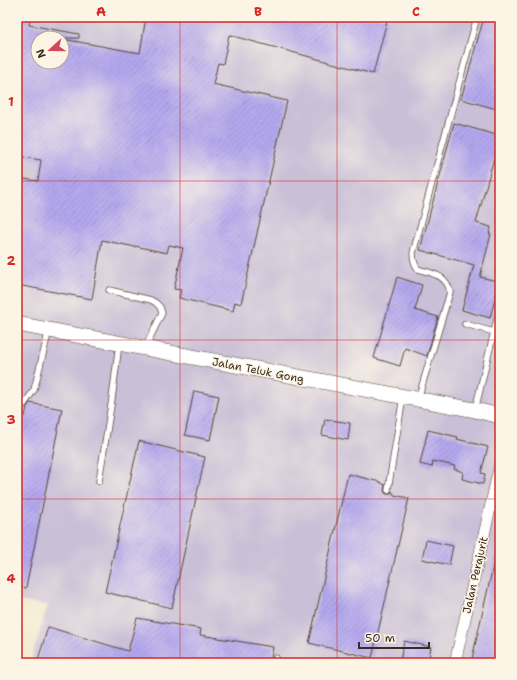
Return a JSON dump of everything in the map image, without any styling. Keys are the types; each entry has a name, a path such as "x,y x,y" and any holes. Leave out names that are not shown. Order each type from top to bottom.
{"street":[{"name":"Jalan Teluk Gong","path":"17,324 475,410 500,416"},
{"name":"Jalan Perajurit","path":"455,663 500,464"}],"lane":[{"path":"388,490 410,398 450,292 448,284 440,276 416,266 413,259 413,252 477,17"},
{"path":"109,290 151,300 160,307 162,314 145,348"},
{"path":"475,410 500,307"},
{"path":"465,324 494,332"},
{"path":"17,411 34,390 49,330"},
{"path":"99,481 119,343"}],"shaded area":[{"path":"17,17 500,17 500,663 30,663 48,605 17,601"}],"building":[{"path":"17,17 31,17 29,25 57,30 30,30 30,70 70,70 70,40 140,53 146,17 388,17 373,74 229,35 223,64 218,63 213,84 287,101 241,304 235,302 233,311 179,298 181,290 174,289 183,248 169,245 167,253 102,240 92,299 17,285 17,178 38,181 41,160 17,156"},
{"path":"484,17 500,17 500,110 461,99"},
{"path":"70,32 79,34 79,38 70,38"},
{"path":"454,123 500,136 476,223 491,227 489,234 491,234 480,277 497,281 496,288 498,288 490,318 462,310 474,265 420,250"},
{"path":"397,277 422,285 415,310 438,317 427,356 405,348 400,366 374,358"},
{"path":"194,391 219,396 210,440 185,435"},
{"path":"30,403 62,409 26,588 17,586 17,415 25,416 27,407"},
{"path":"325,419 350,423 348,440 322,435"},
{"path":"428,430 458,437 457,439 488,447 481,473 485,474 483,484 462,479 463,472 454,469 455,466 433,461 432,467 420,464"},
{"path":"139,441 205,457 172,608 105,592"},
{"path":"348,474 380,482 385,485 384,491 386,494 390,494 392,491 394,495 409,498 372,658 309,643"},
{"path":"426,540 453,546 449,565 422,559"},
{"path":"497,549 500,549 500,663 471,663"},
{"path":"137,618 201,629 200,635 273,647 270,663 37,663 48,627 128,651"},
{"path":"404,641 431,647 428,663 408,663 400,661"}]}
